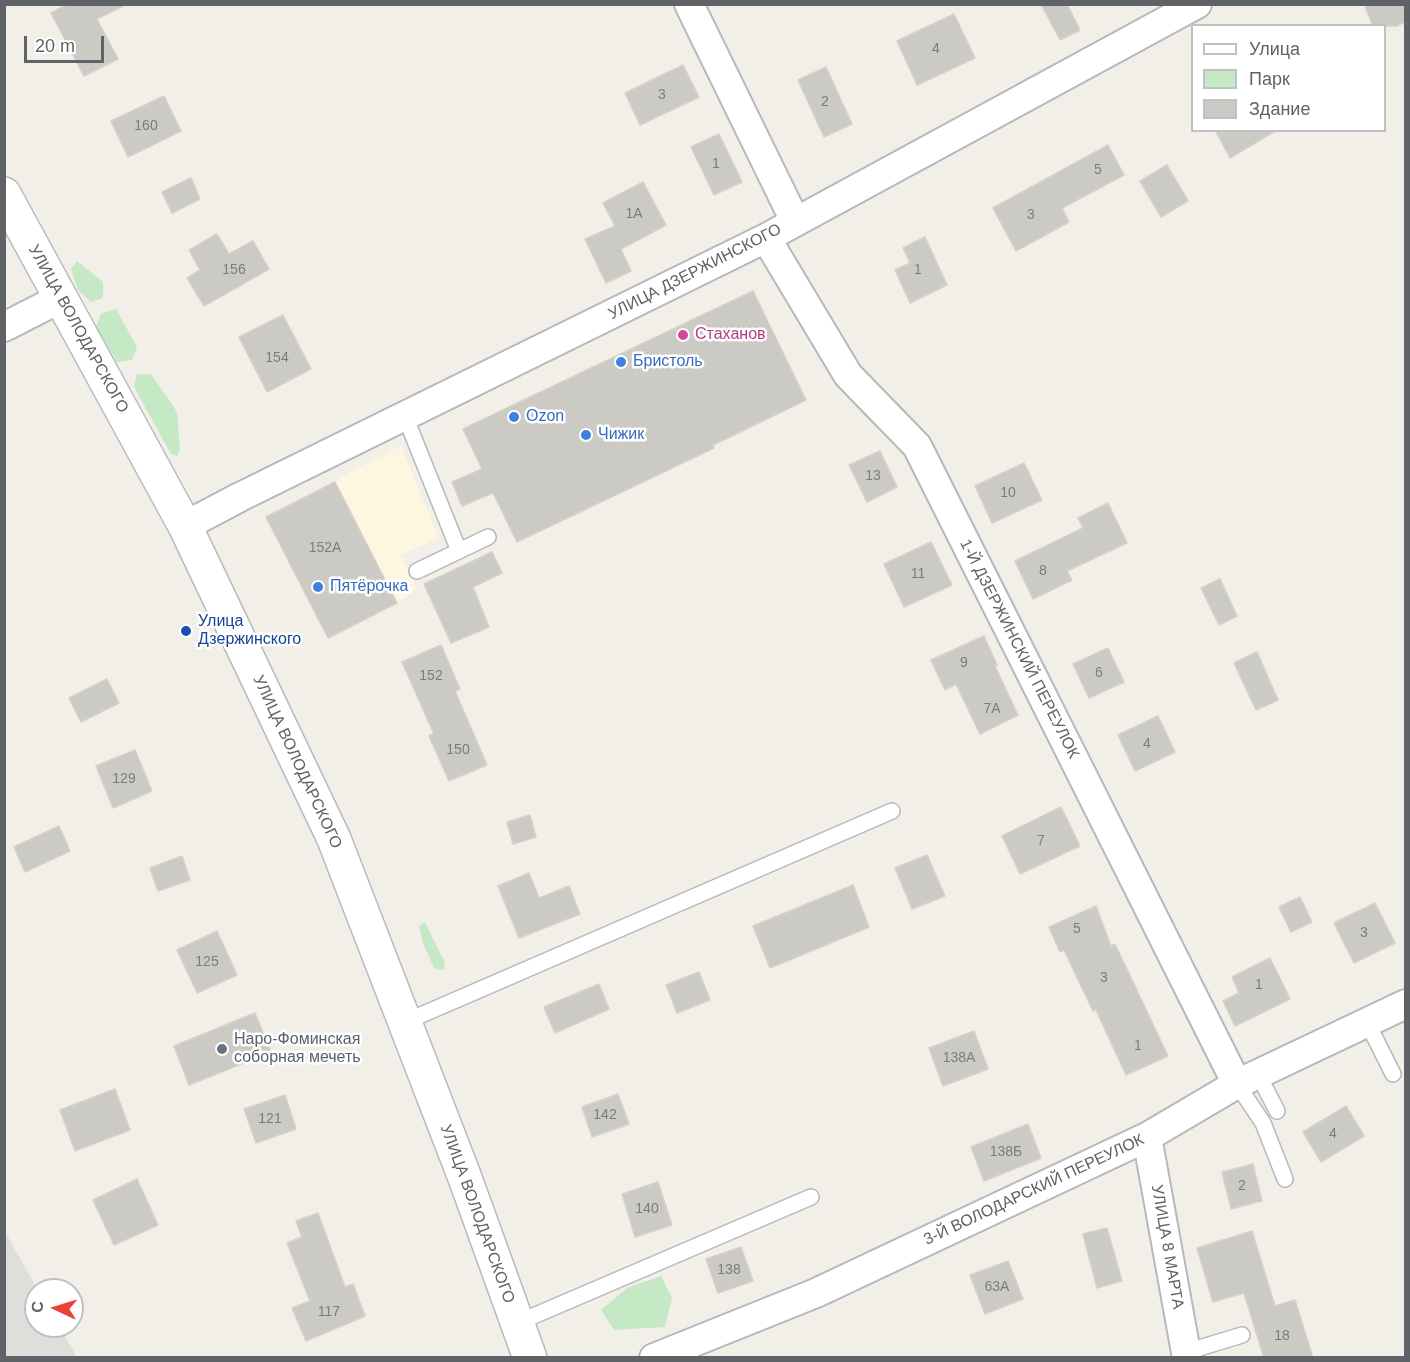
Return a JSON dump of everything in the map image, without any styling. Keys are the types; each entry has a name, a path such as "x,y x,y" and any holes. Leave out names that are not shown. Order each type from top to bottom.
{"main road":[{"name":"УЛИЦА ВОЛОДАРСКОГО","path":"4,194 185,526 334,839 465,1178 530,1358"}],"street":[{"path":"689,4 795,221"},
{"name":"УЛИЦА ДЗЕРЖИНСКОГО","path":"185,526 766,238 1197,4"},
{"name":"1-Й ДЗЕРЖИНСКИЙ ПЕРЕУЛОК","path":"766,238 848,375 917,446 1248,1079"},
{"path":"4,327 61,298"},
{"name":"3-Й ВОЛОДАРСКИЙ ПЕРЕУЛОК","path":"654,1358 816,1293 1147,1137 1248,1079 1406,1004"},
{"name":"УЛИЦА 8 МАРТА","path":"1147,1137 1186,1355"}],"lane":[{"path":"405,416 459,551"},
{"path":"417,571 488,537"},
{"path":"405,1022 892,811"},
{"path":"1367,1022 1393,1074"},
{"path":"1248,1079 1277,1111"},
{"path":"1248,1079 1285,1179"},
{"path":"517,1323 811,1197"},
{"path":"1186,1355 1242,1335"}],"shaded area":[{"path":"401,446 439,538 400,555 417,589 397,603 328,638 266,517"},
{"path":"4,1230 31,1278 24,1278 24,1338 66,1338 77,1357 5,1357"}],"green space":[{"path":"77,261 103,282 103,298 91,302 78,290 71,269"},
{"path":"116,309 137,347 132,360 117,362 96,327 101,314"},
{"path":"137,374 151,374 177,412 180,449 177,456 171,454 134,387"},
{"path":"425,922 445,963 444,970 434,968 423,943 419,926"},
{"path":"661,1276 672,1298 665,1327 614,1330 601,1310 627,1288"}],"building":[{"path":"68,4 127,4 97,19 118,59 84,76 51,13"},
{"path":"1041,4 1067,4 1080,30 1060,40"},
{"path":"1364,4 1406,4 1406,21 1397,26 1372,24"},
{"path":"954,14 975,58 917,85 897,41"},
{"path":"683,65 699,97 640,125 625,93"},
{"path":"826,67 852,124 824,137 798,80"},
{"path":"164,96 181,131 128,157 111,121"},
{"path":"1216,132 1274,132 1230,158"},
{"path":"719,134 742,182 714,195 691,147"},
{"path":"1108,145 1124,175 1062,208 1069,222 1016,251 993,208"},
{"path":"1167,165 1188,201 1161,217 1140,181"},
{"path":"191,178 200,199 172,213 162,192"},
{"path":"643,182 666,225 621,249 631,271 606,283 585,239 615,226 603,203"},
{"path":"217,234 229,254 253,241 269,269 204,306 187,278 200,270 189,250"},
{"path":"925,237 947,285 910,303 895,270 910,263 903,248"},
{"path":"753,291 806,400 713,445 714,448 517,542 493,493 462,506 452,482 482,469 463,429"},
{"path":"283,315 311,369 267,392 239,337"},
{"path":"880,451 897,487 867,502 849,465"},
{"path":"1024,463 1042,500 992,523 975,486"},
{"path":"335,482 397,603 328,638 266,517"},
{"path":"1108,503 1127,543 1067,571 1072,580 1033,599 1015,561 1083,528 1078,518"},
{"path":"931,542 952,585 904,607 884,564"},
{"path":"492,552 502,573 473,587 489,627 451,643 424,584"},
{"path":"1220,579 1237,616 1219,625 1201,588"},
{"path":"984,636 1018,715 980,734 956,684 945,690 931,660"},
{"path":"441,645 460,689 455,691 487,765 449,781 429,736 434,734 402,662"},
{"path":"1108,648 1124,682 1089,698 1073,664"},
{"path":"1257,652 1278,700 1256,710 1234,663"},
{"path":"107,679 119,703 81,722 69,698"},
{"path":"1158,716 1175,752 1135,771 1118,735"},
{"path":"135,750 152,791 113,808 96,766"},
{"path":"1061,807 1080,846 1020,874 1002,836"},
{"path":"530,815 536,837 513,844 507,822"},
{"path":"59,826 70,851 25,872 14,847"},
{"path":"927,855 945,896 912,909 895,868"},
{"path":"182,856 190,880 158,891 150,868"},
{"path":"529,873 539,898 569,886 580,914 519,938 498,886"},
{"path":"853,885 869,927 770,968 753,926"},
{"path":"1300,897 1312,922 1291,932 1279,907"},
{"path":"1375,903 1395,943 1354,963 1334,923"},
{"path":"1096,906 1111,946 1115,944 1168,1056 1126,1075 1096,1010 1093,1011 1064,950 1060,952 1049,927"},
{"path":"217,931 237,975 197,993 177,950"},
{"path":"1270,958 1290,999 1235,1026 1223,1001 1239,993 1232,977"},
{"path":"699,972 710,1000 677,1013 666,985"},
{"path":"599,984 609,1009 555,1033 544,1007"},
{"name":"Наро-Фоминская соборная мечеть","path":"255,1013 271,1052 189,1085 174,1046"},
{"path":"974,1031 988,1069 943,1086 929,1048"},
{"path":"115,1089 130,1130 75,1151 60,1110"},
{"path":"618,1094 629,1124 592,1137 582,1107"},
{"path":"285,1095 296,1129 256,1143 244,1109"},
{"path":"1346,1106 1364,1136 1321,1162 1303,1132"},
{"path":"1028,1124 1041,1158 984,1181 971,1147"},
{"path":"1253,1164 1262,1201 1231,1209 1222,1172"},
{"path":"137,1179 158,1225 114,1245 93,1200"},
{"path":"658,1182 672,1225 635,1237 622,1194"},
{"path":"318,1213 345,1287 353,1284 365,1316 306,1341 292,1308 310,1301 287,1243 302,1237 296,1221"},
{"path":"1107,1228 1122,1281 1097,1288 1083,1234"},
{"path":"1252,1231 1275,1306 1295,1300 1313,1358 1264,1358 1244,1293 1213,1302 1197,1248"},
{"path":"741,1247 753,1281 718,1293 706,1259"},
{"path":"1008,1261 1023,1299 985,1314 970,1275"}],"place":[{"name":"Стаханов","path":"683,335"},
{"name":"Бристоль","path":"621,362"},
{"name":"Ozon","path":"514,417"},
{"name":"Чижик","path":"586,435"},
{"name":"Пятёрочка","path":"318,587"},
{"name":"Улица Дзержинского","path":"186,631"},
{"name":"Наро-Фоминская соборная мечеть","path":"222,1049"}]}
